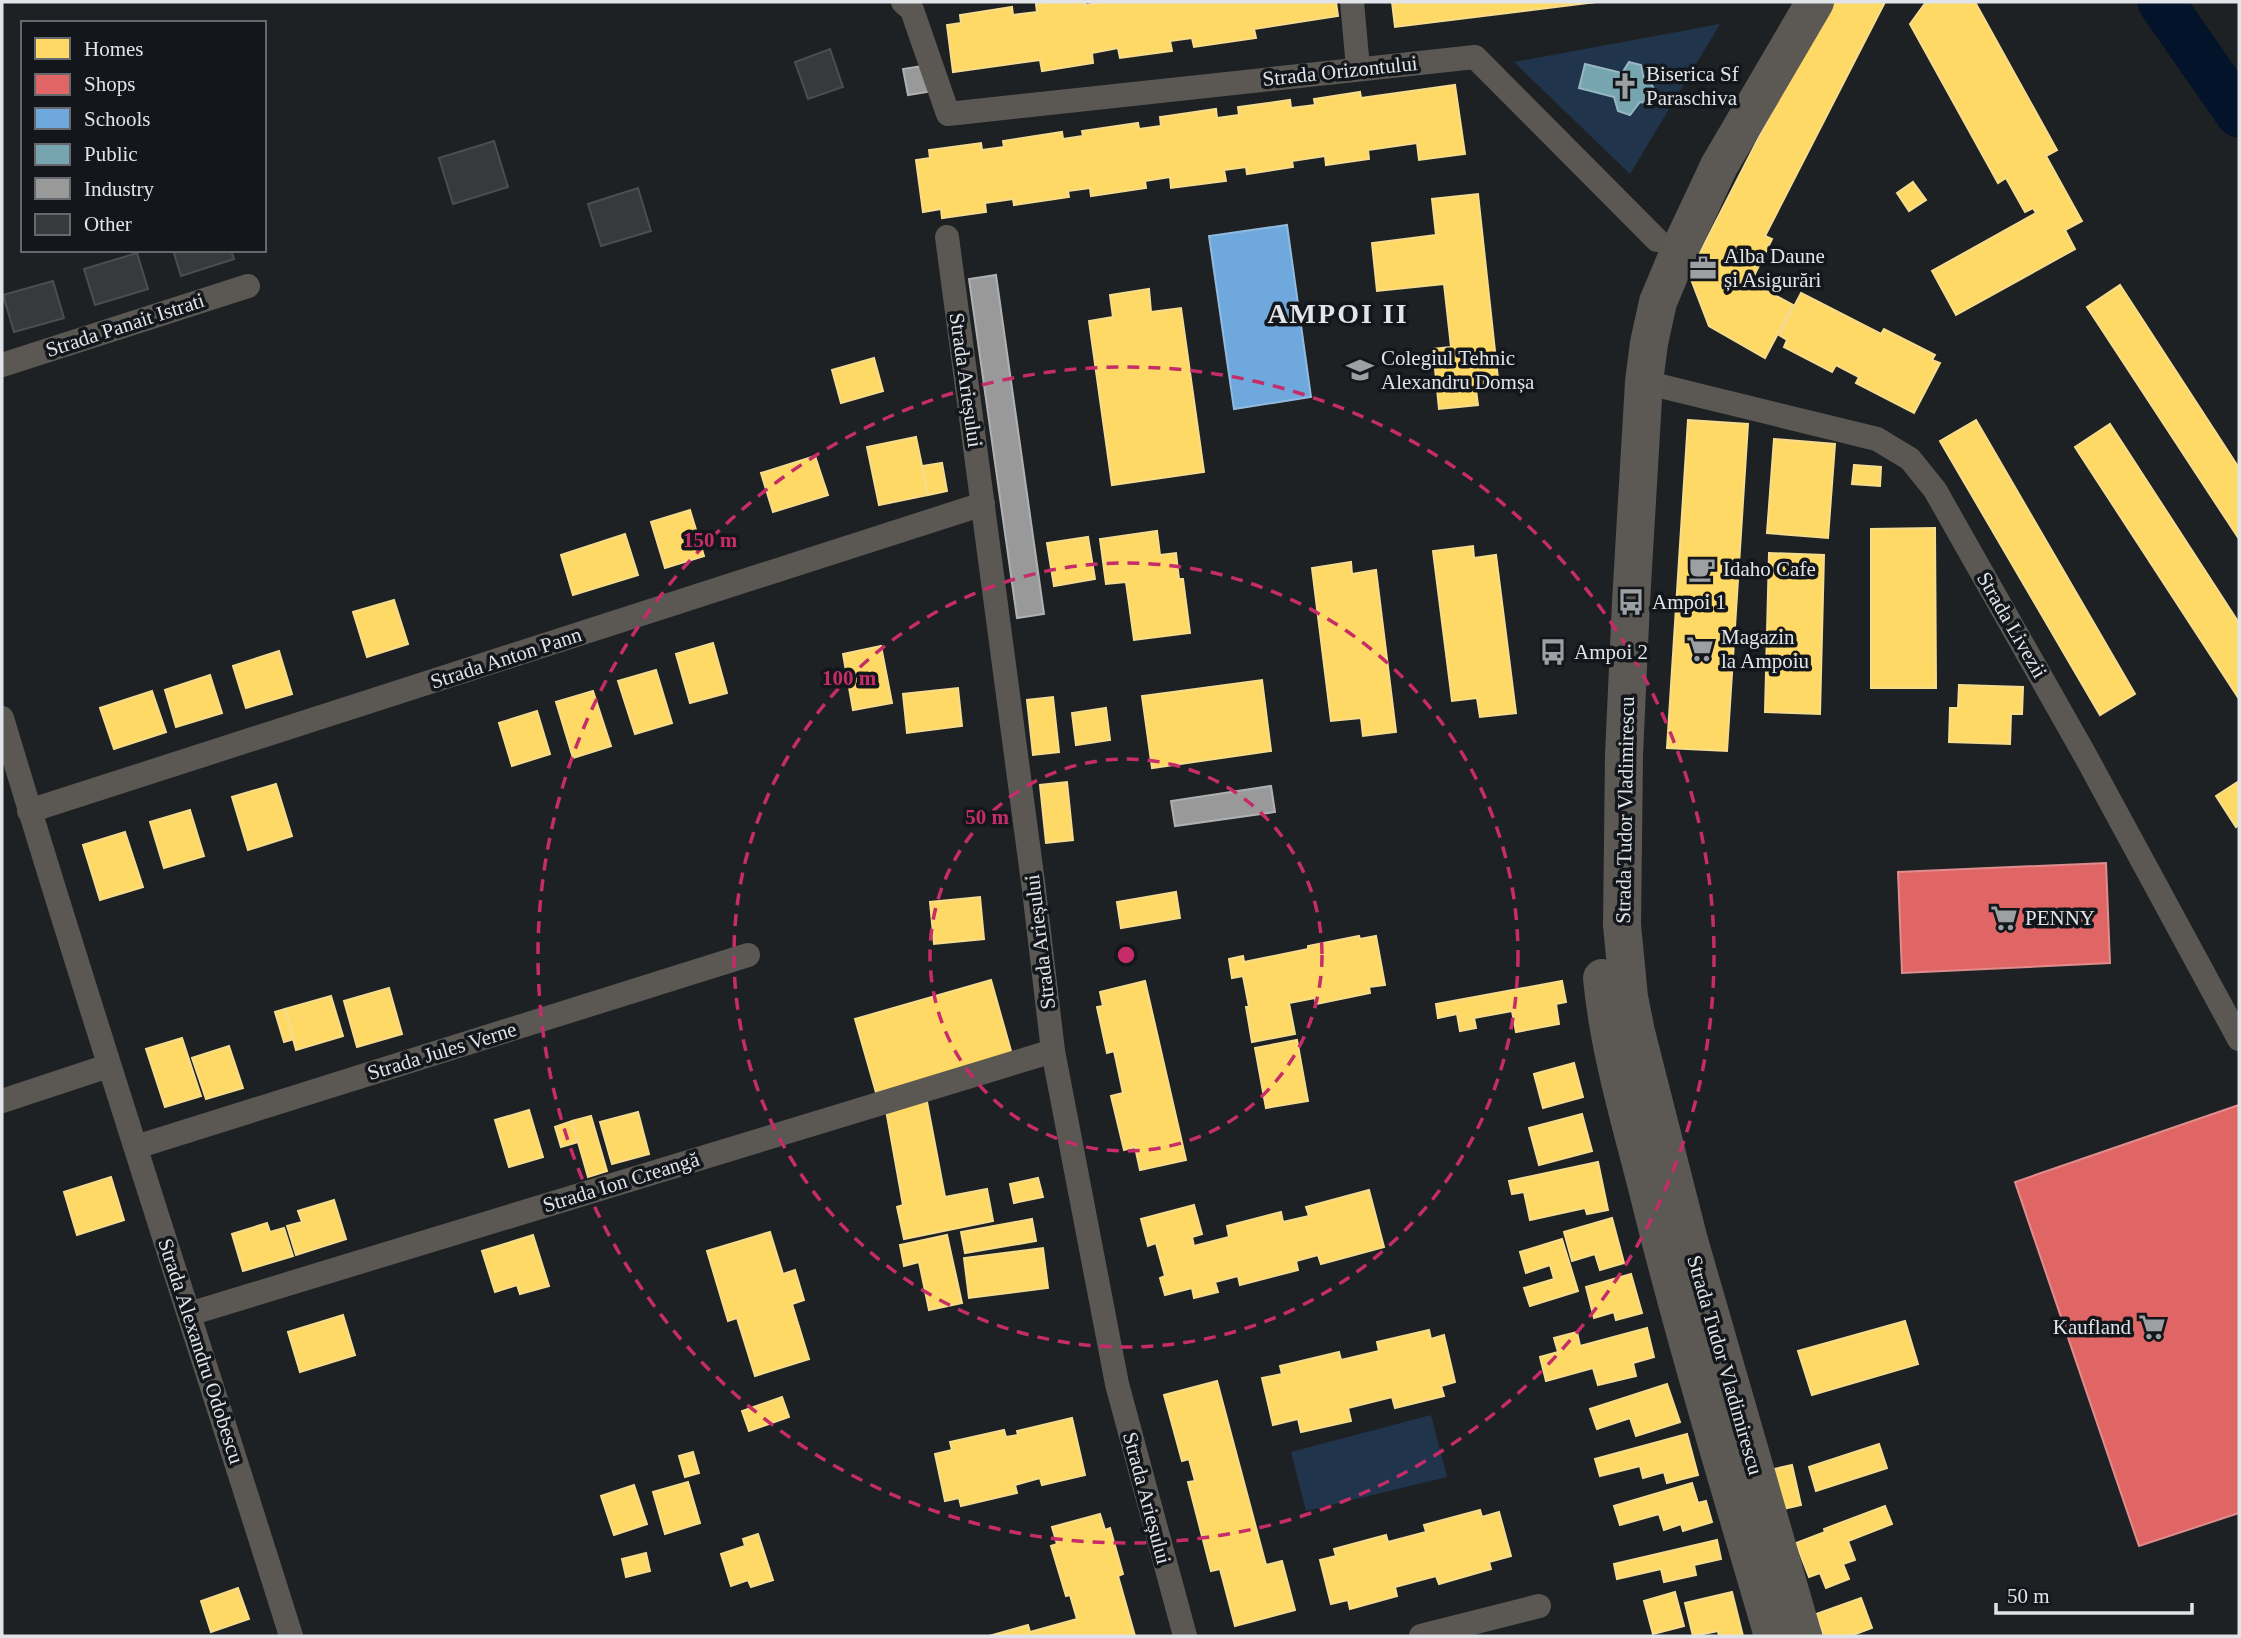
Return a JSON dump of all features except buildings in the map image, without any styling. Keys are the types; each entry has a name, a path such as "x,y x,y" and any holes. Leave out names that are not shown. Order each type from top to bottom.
{"main road":[{"name":"Strada Tudor Vladimirescu","path":"1773,1636 1694,1366 1609,1039 1597,929 1600,754 1619,384 1625,344 1635,300 1657,240 1697,159 1789,2"},
{"name":"Strada Tudor Vladimirescu","path":"1803,1636 1688,1237 1636,1032 1629,997 1622,925 1622,823 1630,616 1644,382 1658,302 1719,166 1815,2"}],"street":[{"name":"Strada Orizontului","path":"904,2 912,10 948,114 1475,57 1657,240"},
{"path":"1352,2 1358,68"},
{"name":"Strada Arieșului","path":"947,237 1053,1051 1117,1384 1185,1636"},
{"name":"Strada Panait Istrati","path":"2,365 248,286"},
{"name":"Strada Livezii","path":"1644,382 1877,439 1910,459 1935,490 2042,678 2239,1039"},
{"name":"Strada Anton Pann","path":"29,811 983,504"},
{"name":"Strada Alexandru Odobescu","path":"2,718 108,1066 291,1636"},
{"name":"Strada Jules Verne","path":"136,1147 748,954"},
{"name":"Strada Ion Creangă","path":"189,1314 1053,1051"},
{"path":"2,1101 108,1066"},
{"path":"1421,1636 1539,1606"}],"shaded area":[{"path":"1720,24 1630,174 1514,62"},
{"path":"1431,1415 1447,1477 1306,1511 1291,1452"}],"waterway":[{"path":"2161,2 2239,114"}],"place":[{"name":"Biserica Sf Paraschiva","path":"1625,86"},
{"name":"Alba Daune și Asigurări","path":"1703,268"},
{"name":"Colegiul Tehnic Alexandru Domșa","path":"1360,370"},
{"name":"Idaho Cafe","path":"1702,569"},
{"name":"Ampoi 1","path":"1631,602"},
{"name":"Magazin la Ampoiu","path":"1700,649"},
{"name":"Ampoi 2","path":"1553,652"},
{"name":"PENNY","path":"2004,918"},
{"name":"Kaufland","path":"2152,1327"}],"district":[{"name":"AMPOI II","path":"1338,313"}]}
